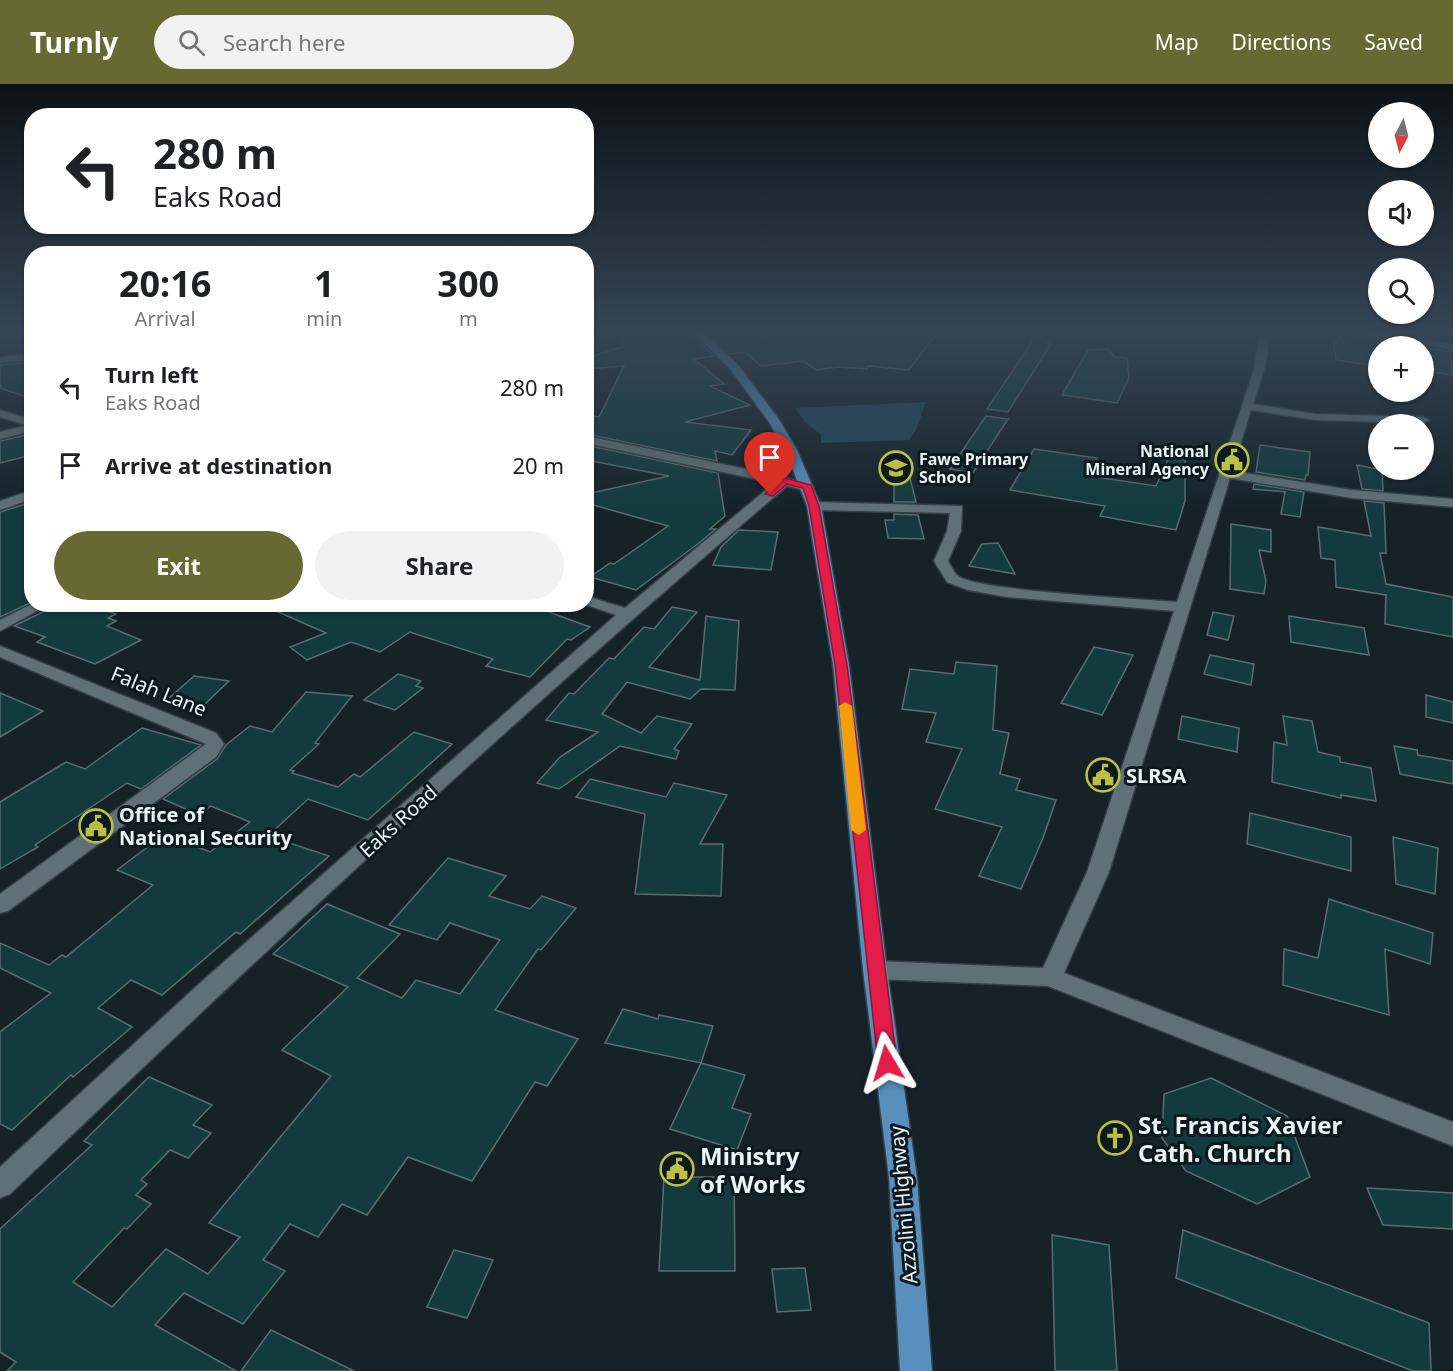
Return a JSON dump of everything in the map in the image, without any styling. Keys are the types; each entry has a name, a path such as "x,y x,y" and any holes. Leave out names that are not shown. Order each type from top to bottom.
{"main road":[{"name":"Azzolini Highway","path":"750,389 774,421 791,450 811,496 841,665 875,970 903,1178 916,1371"}],"street":[{"path":"1050,977 1098,872 1253,389"},
{"path":"1247,406 1315,417 1368,418"},
{"path":"0,413 24,423"},
{"path":"0,436 24,428"},
{"path":"594,441 785,481 811,496 957,509 954,531 941,561 952,579 968,586 1006,592 1182,607"},
{"path":"1227,474 1352,494 1453,502"},
{"name":"Eaks Road","path":"0,1185 207,991 627,614 785,481"},
{"path":"0,506 24,497"},
{"path":"594,603 627,614"},
{"path":"0,626 27,612"},
{"name":"Falah Lane","path":"0,651 210,737 215,744 209,753 0,905"},
{"path":"875,970 1050,977 1453,1134"}],"shaded area":[{"path":"926,402 916,430 909,440 821,443 821,435 805,422 795,408"}],"building":[{"path":"3,389 24,389 24,396"},
{"path":"613,389 716,389 750,405 685,422 751,430 732,455 715,451 717,461 594,436 594,416 599,417"},
{"path":"1000,389 1023,389 1008,412 987,409"},
{"path":"1065,389 1124,389 1117,403 1062,395"},
{"path":"986,416 1008,419 973,473 950,469"},
{"path":"24,436 24,457 0,463 0,441"},
{"path":"1260,445 1310,452 1308,475 1305,480 1256,472"},
{"path":"594,447 718,473 725,516 710,529 716,529 636,590 594,578 594,574 610,563 614,564 668,526 594,505 594,492 669,476 594,462"},
{"path":"1034,449 1097,458 1089,476 1156,486 1169,457 1185,460 1185,501 1176,530 1100,516 1105,506 1010,490"},
{"path":"1357,465 1368,467 1368,480 1382,480 1383,491 1362,489"},
{"path":"894,477 910,478 916,502 894,502"},
{"path":"1254,484 1304,492 1300,517 1281,514 1285,492 1253,489"},
{"path":"1364,501 1384,503 1386,553 1380,553 1386,584 1453,597 1453,637 1385,624 1386,595 1336,587 1335,560 1321,558 1318,527 1371,536"},
{"path":"24,504 24,606 0,617 0,512"},
{"path":"894,514 918,515 924,539 888,538 885,520 894,520"},
{"path":"1231,524 1271,530 1271,552 1259,550 1266,581 1264,594 1230,589"},
{"path":"739,530 778,532 771,570 713,565 721,547"},
{"path":"998,543 1015,574 969,566 982,544"},
{"path":"672,607 697,612 649,667 700,680 706,616 739,621 735,690 701,689 690,699 627,682 602,714 641,733 657,716 692,724 674,749 679,751 676,759 620,746 559,789 537,783 560,757 598,732 546,720 569,693 574,694 609,658 614,659 644,627 654,629"},
{"path":"43,612 110,612 116,614 108,618 116,621 107,626 141,640 95,664 37,642 45,637 14,626"},
{"path":"278,612 549,612 590,627 571,640 567,639 530,677 486,666 493,659 410,632 380,652 351,642 307,660 290,647 326,633"},
{"path":"1213,612 1234,616 1228,640 1207,635"},
{"path":"1289,616 1364,628 1369,655 1291,642"},
{"path":"1094,647 1133,655 1102,715 1061,703"},
{"path":"1210,655 1254,664 1251,685 1204,674"},
{"path":"956,662 997,666 993,730 1009,733 1000,774 1020,779 1016,790 1056,800 1043,838 1021,889 979,876 1002,827 935,809 962,749 926,742 936,713 902,709 910,669 954,674"},
{"path":"398,674 421,681 416,686 423,688 395,710 364,700"},
{"path":"194,676 229,681 204,705 167,700"},
{"path":"306,692 352,696 315,743 319,744 290,770 294,771 292,773 338,787 354,774 360,777 414,732 452,744 368,820 308,799 268,836 329,856 240,934 236,932 162,995 131,980 98,1008 132,1027 73,1077 71,1075 12,1130 0,1124 0,1032 51,993 0,968 0,943 49,965 62,955 66,957 153,885 117,870 165,834 210,852 250,822 211,806 199,815 163,799 217,759 226,745 250,726 272,732"},
{"path":"0,693 43,711 0,737"},
{"path":"1426,695 1453,702 1453,723 1426,717"},
{"path":"1182,716 1239,728 1237,752 1178,739"},
{"path":"1283,716 1312,721 1318,752 1340,757 1340,762 1371,768 1376,801 1341,795 1341,798 1272,782 1274,742 1287,745"},
{"path":"142,728 201,745 141,789 127,783 35,845 38,847 0,869 0,802 66,762 85,769"},
{"path":"1394,746 1417,750 1418,755 1453,761 1453,784 1400,774"},
{"path":"590,779 666,797 674,783 727,795 700,844 723,844 721,896 635,894 645,814 576,797"},
{"path":"1250,813 1351,837 1351,871 1247,844"},
{"path":"1393,837 1438,848 1435,894 1396,884"},
{"path":"448,858 506,876 489,896 530,909 542,896 576,908 541,950 538,949 495,1010 578,1039 547,1086 535,1082 472,1181 408,1157 367,1215 342,1204 318,1237 290,1224 263,1260 285,1271 243,1324 184,1293 155,1325 236,1371 7,1371 16,1362 0,1352 0,1229 92,1145 84,1141 149,1077 212,1105 193,1125 211,1133 188,1158 170,1150 141,1180 147,1184 136,1195 151,1204 127,1229 124,1228 73,1282 112,1307 166,1249 208,1274 240,1237 209,1223 331,1076 282,1050 348,987 273,954 327,904 400,934 357,978 402,998 416,980 460,994 500,940 450,923 437,940 389,925"},
{"path":"1329,899 1433,933 1430,964 1385,949 1389,1015 1283,985 1284,949 1318,958"},
{"path":"623,1009 658,1019 659,1015 713,1026 701,1063 605,1043"},
{"path":"701,1063 745,1075 732,1108 751,1114 737,1150 670,1129"},
{"path":"1211,1078 1287,1116 1310,1177 1257,1204 1186,1171 1162,1138 1164,1094"},
{"path":"664,1177 734,1177 735,1271 659,1271"},
{"path":"1367,1188 1453,1193 1453,1229 1383,1225"},
{"path":"1183,1230 1429,1323 1431,1371 1413,1371 1176,1278"},
{"path":"1052,1235 1109,1245 1117,1371 1055,1371"},
{"path":"454,1250 493,1260 467,1318 427,1307"},
{"path":"805,1268 811,1310 777,1312 772,1269"},
{"path":"271,1330 354,1371 241,1371"}],"slow traffic":[{"path":"845,706 859,830"}],"place":[{"name":"National Mineral Agency","path":"1232,460"},
{"name":"Fawe Primary School","path":"896,468"},
{"name":"SLRSA","path":"1103,775"},
{"name":"Office of National Security","path":"96,826"},
{"name":"St. Francis Xavier Cath. Church","path":"1115,1138"},
{"name":"Ministry of Works","path":"677,1169"}],"route":[{"path":"770,494 785,481 808,487 814,506 841,665 887,1063"}]}
